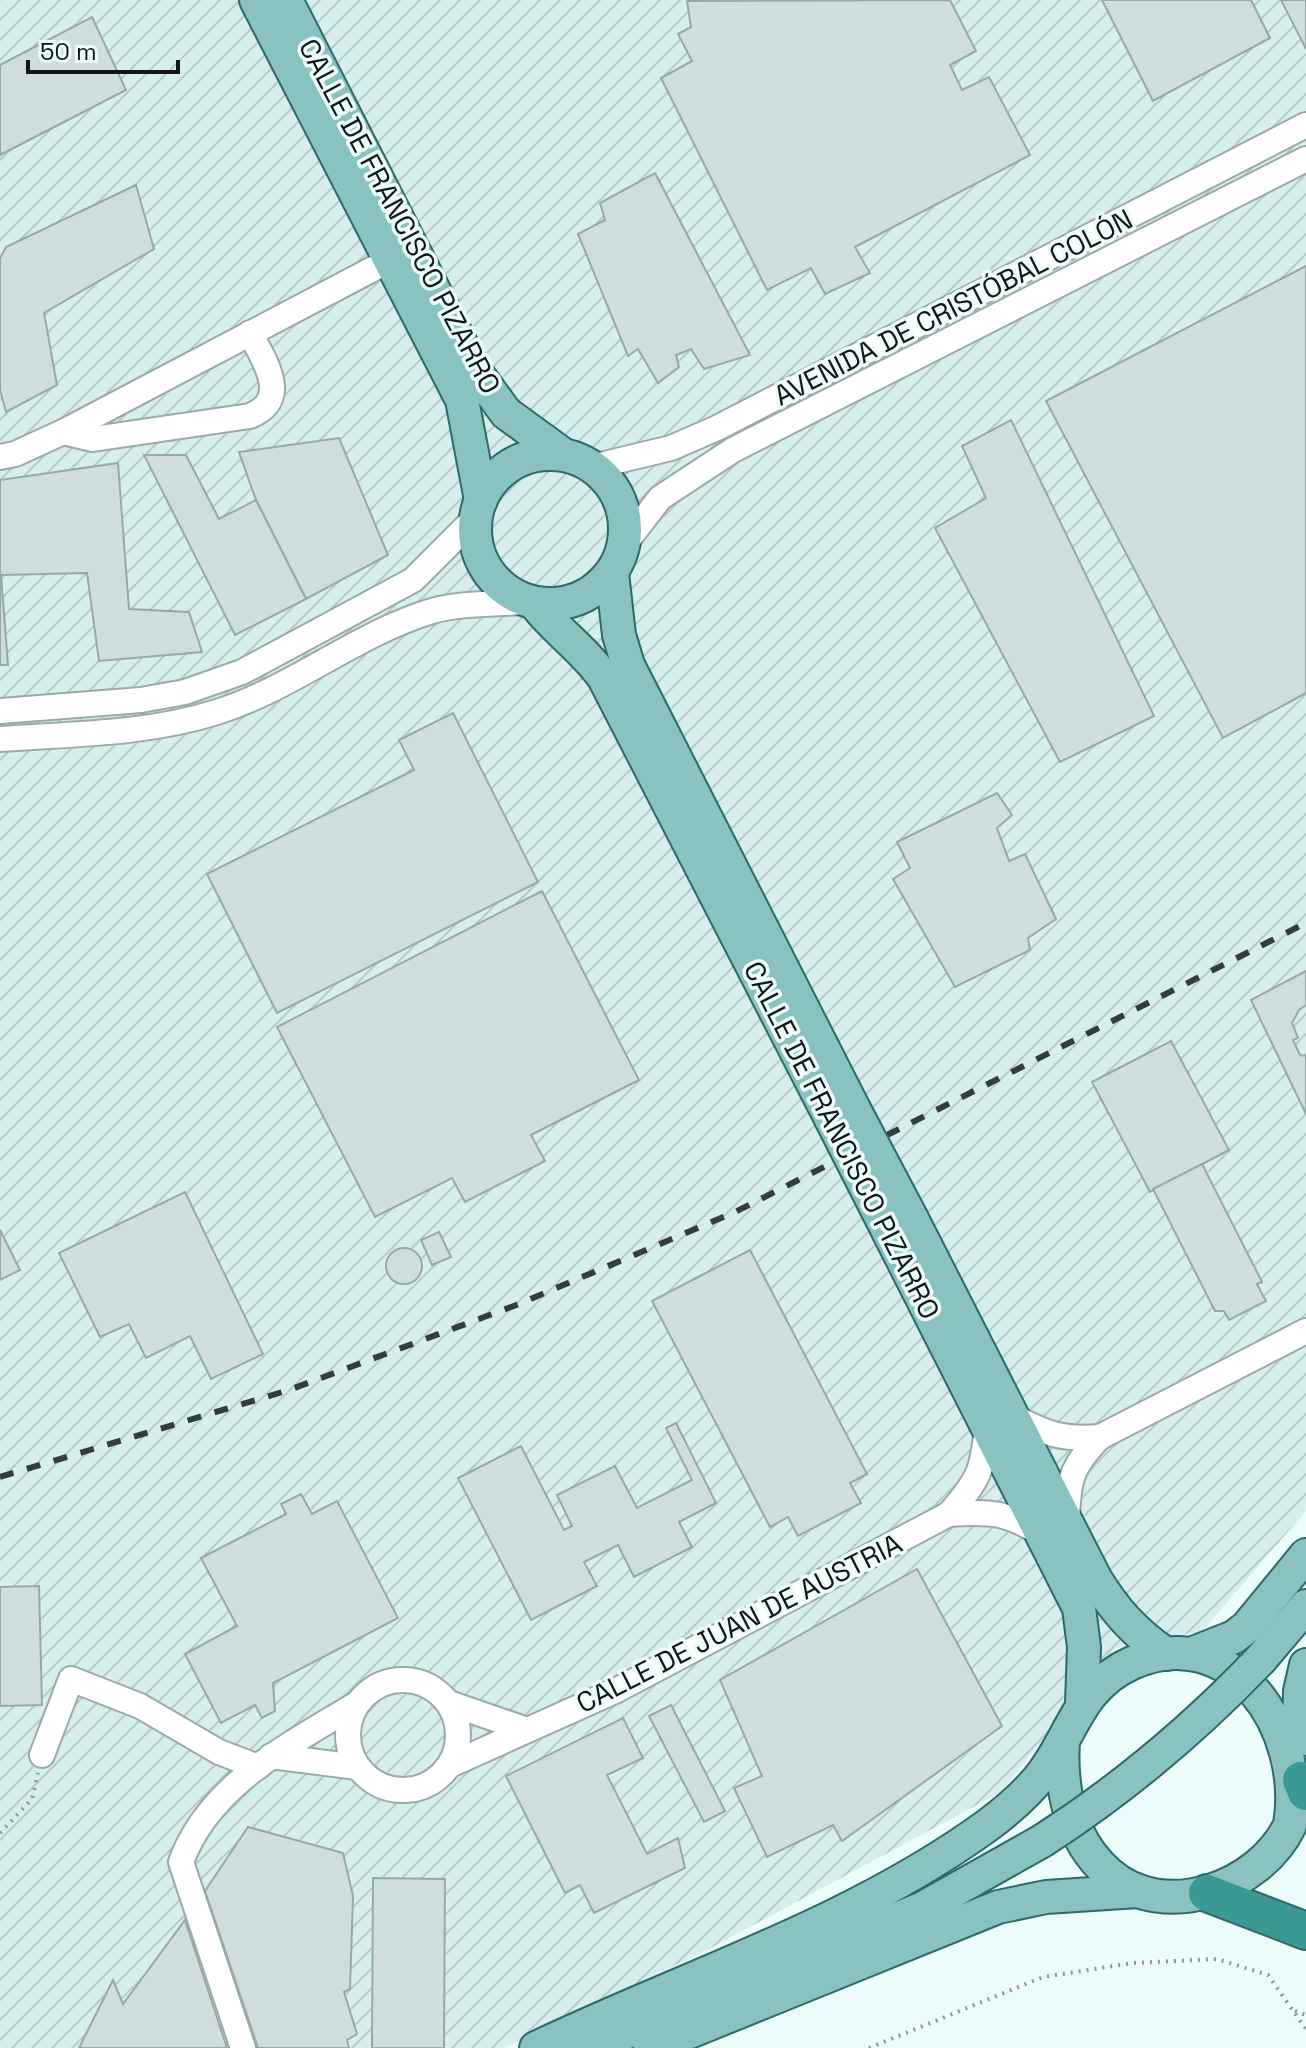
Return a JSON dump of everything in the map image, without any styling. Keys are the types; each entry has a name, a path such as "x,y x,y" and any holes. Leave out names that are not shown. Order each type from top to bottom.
{"highway":[{"path":"1207,1893 1306,1931"}],"main road":[{"name":"CALLE DE FRANCISCO PIZARRO","path":"256,0 462,400 479,508"},
{"name":"CALLE DE FRANCISCO PIZARRO","path":"286,0 474,369 506,413 561,453"},
{"path":"540,453 561,453 592,467 619,506 618,559 600,587 580,597 529,604 495,580 485,564 478,540 479,508 501,471 540,453"},
{"name":"CALLE DE FRANCISCO PIZARRO","path":"618,559 619,635 628,665 842,1114"},
{"name":"CALLE DE FRANCISCO PIZARRO","path":"529,604 580,647 604,678 842,1114 1000,1420 1055,1530 1079,1608 1084,1647 1082,1703"},
{"name":"CALLE DE FRANCISCO PIZARRO","path":"1055,1530 1139,1636 1178,1654"},
{"path":"536,2048 801,1931 937,1858 1017,1801 1043,1774 1082,1703 1105,1679 1134,1662 1178,1654 1234,1637 1247,1627 1306,1555"},
{"path":"589,2048 923,1908 1042,1841 1098,1803 1183,1736 1261,1659 1306,1606"},
{"path":"1178,1654 1222,1661 1251,1677 1274,1700 1301,1752"},
{"path":"650,2048 998,1907 1046,1897 1145,1891 1176,1896 1207,1893 1243,1878 1273,1852 1293,1818 1301,1752 1300,1691 1306,1665"},
{"path":"1063,1741 1061,1777 1068,1810 1079,1833 1110,1875 1145,1891"}],"street":[{"name":"AVENIDA DE CRISTÓBAL COLÓN","path":"592,467 671,448 717,428 1306,125"},
{"name":"AVENIDA DE CRISTÓBAL COLÓN","path":"618,559 660,498 733,450 1306,159"},
{"path":"0,457 15,454 63,432 390,260"},
{"path":"63,432 93,439 250,416 265,410 273,395 272,376 250,333"},
{"path":"0,711 141,700 185,692 242,672 413,580 479,508"},
{"path":"0,739 169,725 220,711 271,690 393,626 433,611 529,604"},
{"path":"949,1514 1002,1513 1055,1530 1078,1459 1100,1437 1306,1331"},
{"path":"949,1514 970,1490 983,1466 1000,1420 1069,1440 1100,1437"},
{"name":"CALLE DE JUAN DE AUSTRIA","path":"450,1765 617,1690 949,1514"},
{"path":"42,1755 71,1679 140,1706 219,1752 264,1762 357,1767"},
{"path":"243,2048 181,1862 190,1835 239,1780 355,1705 370,1689 401,1680 412,1679 433,1688 449,1703 527,1730"},
{"path":"355,1705 347,1725 348,1747 357,1767 373,1782 383,1786 415,1790 435,1781 450,1765 458,1745 457,1723 449,1703"}],"path":[{"path":"0,1833 32,1799 42,1755"},
{"path":"869,2048 1043,1977 1133,1963 1217,1959 1268,1975 1306,2029"},
{"path":"1293,2010 1306,2015"}],"shaded area":[{"path":"0,0 1306,0 1306,1511 1202,1631 1116,1648 1001,1792 709,1949 504,2048 0,2048"}],"building":[{"path":"950,0 976,51 950,65 962,90 989,77 1030,155 855,247 870,273 825,294 811,268 767,290 661,78 692,61 678,34 691,27 687,1"},
{"path":"1102,0 1251,0 1270,38 1153,101"},
{"path":"1281,0 1306,0 1306,49"},
{"path":"92,17 126,90 0,155 0,65"},
{"path":"655,173 750,355 704,369 691,349 676,355 679,367 658,383 638,349 628,356 578,234 605,220 600,203"},
{"path":"136,185 154,249 44,313 57,385 6,412 0,390 0,258 6,247"},
{"path":"1306,266 1306,693 1223,738 1046,401"},
{"path":"1011,420 1154,716 1060,762 935,528 986,498 962,446"},
{"path":"339,438 388,555 306,599 256,500 239,452"},
{"path":"144,455 186,455 219,519 256,500 306,599 235,635"},
{"path":"118,463 129,609 189,612 202,652 99,661 87,573 1,575 8,665 0,665 0,480"},
{"path":"453,713 538,882 277,1013 207,874 414,770 399,740"},
{"path":"997,793 1012,815 997,828 1009,861 1025,854 1056,919 1028,938 1030,950 955,987 893,879 910,868 897,842"},
{"path":"542,891 639,1080 531,1135 545,1161 465,1202 452,1178 375,1217 277,1027"},
{"path":"1306,971 1306,1005 1299,1010 1292,1023 1298,1038 1293,1040 1300,1055 1306,1056 1306,1114 1251,1000"},
{"path":"1171,1041 1229,1150 1150,1192 1092,1082"},
{"path":"1202,1164 1262,1282 1257,1284 1266,1301 1229,1320 1224,1311 1215,1311 1153,1189"},
{"path":"185,1192 263,1354 211,1379 190,1336 146,1358 129,1324 100,1337 59,1253"},
{"path":"0,1230 20,1270 0,1280"},
{"path":"439,1232 451,1257 432,1265 421,1240"},
{"path":"404,1248 416,1254 422,1266 416,1278 404,1284 392,1278 386,1266 392,1254"},
{"path":"750,1250 867,1474 850,1483 861,1503 798,1536 788,1517 770,1527 652,1301"},
{"path":"676,1423 716,1503 679,1522 692,1547 634,1577 618,1545 584,1562 597,1586 531,1620 458,1478 521,1446 564,1530 572,1526 557,1495 615,1466 637,1508 692,1480 666,1428"},
{"path":"301,1494 312,1514 337,1501 398,1618 273,1683 275,1711 262,1718 255,1705 221,1723 185,1654 237,1626 201,1558 286,1514 281,1504"},
{"path":"917,1569 1002,1726 842,1841 833,1825 767,1857 734,1788 762,1776 720,1680"},
{"path":"39,1586 42,1705 0,1706 0,1587"},
{"path":"671,1705 725,1811 704,1822 649,1716"},
{"path":"623,1718 643,1758 607,1775 647,1854 678,1838 685,1868 594,1913 580,1885 565,1893 506,1776"},
{"path":"248,1827 343,1853 353,1896 350,1989 344,1992 357,2034 347,2040 349,2048 258,2048 205,1891"},
{"path":"373,1878 445,1879 444,2048 372,2048"},
{"path":"185,1920 227,2048 79,2048 113,1980 123,2004"}],"railway":[{"path":"0,1477 289,1390 519,1304 735,1212 1306,923"}]}
